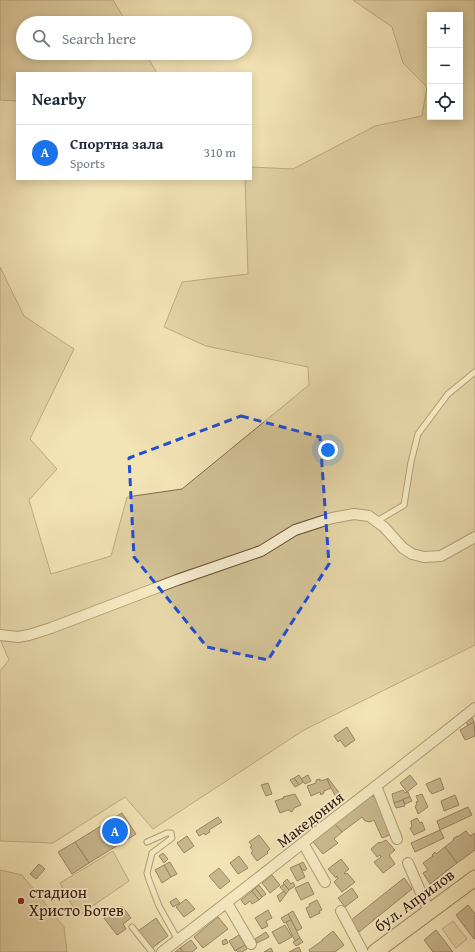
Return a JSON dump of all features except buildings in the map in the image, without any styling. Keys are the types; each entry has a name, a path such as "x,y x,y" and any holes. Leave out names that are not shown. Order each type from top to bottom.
{"main road":[{"name":"бул. Априлов","path":"375,952 428,911 473,883"}],"street":[{"path":"0,635 18,637 29,636 177,580 261,551 296,530 332,518 354,514 369,516 384,527 402,548 412,554 424,557 441,556 475,537"},
{"name":"Македония","path":"162,952 227,903 475,708"},
{"path":"376,786 397,839"},
{"path":"303,843 325,882"},
{"path":"408,863 428,911"},
{"path":"227,903 251,944"},
{"path":"340,911 363,952"}],"lane":[{"path":"377,521 404,505 411,462 418,434 448,394 475,372"},
{"path":"147,842 167,833 171,833 172,838 152,853 147,873 159,906 178,940"},
{"path":"132,928 152,952"}],"highlighted area":[{"path":"241,416 320,437 329,564 268,660 207,647 134,557 129,458"}],"shaded area":[{"path":"0,0 113,0 123,16 16,16 16,60 149,60 156,72 16,72 16,101 0,100"},
{"path":"353,0 475,0 475,645 304,730 153,829 125,797 53,843 0,841 0,671 9,660 0,639 0,267 24,316 74,349 30,439 57,469 29,500 51,574 111,556 127,497 182,489 309,385 308,367 206,346 164,327 182,282 248,274 245,180 252,180 252,167 293,169 375,126 422,116 427,87 403,63 392,27"},
{"path":"113,851 129,881 78,916 60,883"},
{"name":"стадион Христо Ботев","path":"0,870 22,875 64,927 67,952 0,952"},
{"path":"453,921 467,939 456,948 442,929"}],"place":[{"name":"Спортна зала","path":"115,831"},
{"name":"стадион Христо Ботев","path":"21,901"}]}
